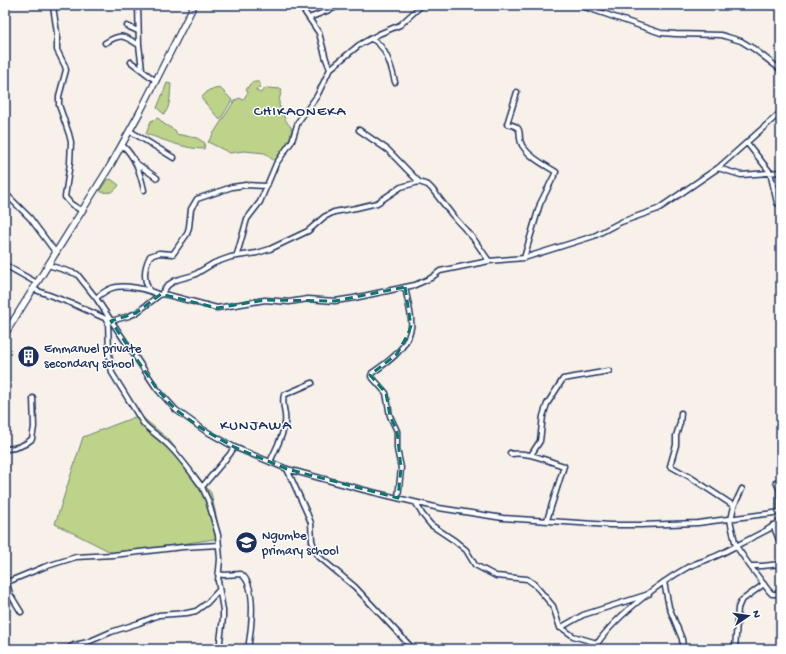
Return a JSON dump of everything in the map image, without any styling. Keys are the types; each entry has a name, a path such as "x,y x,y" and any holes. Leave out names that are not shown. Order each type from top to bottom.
{"main road":[{"path":"5,334 56,254 122,145 194,5"}],"street":[{"path":"138,5 138,31 142,69"},
{"path":"300,5 320,35 330,69"},
{"path":"309,18 342,5"},
{"path":"236,256 247,219 260,202 276,164 292,141 298,122 314,100 330,69 371,38 400,25 422,5"},
{"path":"579,5 661,33 720,36 741,41 781,70"},
{"path":"53,6 57,50 66,70 59,96 59,105 70,134 70,163 65,197 71,204 82,211"},
{"path":"127,26 138,31"},
{"path":"105,43 122,35 139,44"},
{"path":"371,38 377,41 382,47 395,82"},
{"path":"131,62 156,81"},
{"path":"517,92 507,124 514,125 518,128 521,143 524,149 556,172 540,204 524,258"},
{"path":"96,298 108,289 115,287 130,287 149,290 217,308 265,300 289,302 308,299 335,301 406,287 431,278 440,271 489,262 524,258 594,236 632,218 652,212 718,168 781,112"},
{"path":"359,130 388,150 419,182 428,185 432,189 453,216 473,238 489,262"},
{"path":"130,131 174,158"},
{"path":"747,143 770,172 777,203"},
{"path":"122,145 130,152 136,162 144,190"},
{"path":"136,162 157,178"},
{"path":"718,168 741,175 781,172"},
{"path":"33,289 73,304 109,320 129,316 136,313 160,294 168,285 176,280 194,275 214,263 236,256 257,253 270,249 308,231 331,213 379,202 396,189 419,182"},
{"path":"149,290 144,275 150,256 159,253 173,254 187,234 191,209 195,201 199,198 232,187 246,185 266,186"},
{"path":"5,193 30,218 56,254"},
{"path":"5,265 37,283"},
{"path":"48,265 76,273 96,298 109,320 148,377 166,400 185,417 234,447 287,469 439,508 503,518 610,525 698,523 731,520 780,512 780,490 776,482"},
{"path":"398,498 401,468 397,431 390,416 386,393 371,376 372,373 397,354 404,344 410,329 406,287"},
{"path":"109,320 109,354 112,373 143,423 184,462 202,487 215,520 220,559 218,574 219,590 223,610 219,649"},
{"path":"531,455 540,441 546,404 563,379 609,371"},
{"path":"270,462 285,424 286,414 283,398 284,395 312,383"},
{"path":"5,449 15,448 32,440 34,427 33,398"},
{"path":"681,413 676,443 670,466 690,477 734,506"},
{"path":"202,487 234,447"},
{"path":"510,453 531,455 564,466 547,520"},
{"path":"287,469 311,523 312,541 318,556 355,587 413,649"},
{"path":"742,489 734,506 731,520 736,546 772,594 781,594"},
{"path":"416,503 422,514 431,525 466,550 475,565 494,575 527,579 534,584 553,606 559,627 573,636 597,643"},
{"path":"594,649 610,627 664,582 689,567 736,546 781,521"},
{"path":"773,526 779,540"},
{"path":"21,612 10,594 6,583 44,567 76,557 219,545"},
{"path":"750,566 781,564"},
{"path":"218,574 241,574 247,580 251,595 248,649"},
{"path":"664,582 669,607 682,639 683,649"},
{"path":"735,649 738,608 740,601 764,584"},
{"path":"67,649 74,645 88,642 111,632 144,622 159,615 196,611 207,603 219,590"},
{"path":"562,628 583,615 649,594"}],"highlighted area":[{"path":"405,287 411,326 408,334 397,354 370,375 386,393 390,416 397,431 401,468 398,498 287,469 234,447 204,430 176,410 157,389 111,321 136,313 161,294 217,308 265,300 335,301"}],"green space":[{"path":"253,82 260,83 260,87 256,89 260,93 266,88 282,89 279,105 285,119 291,127 292,139 278,159 274,161 265,153 244,151 230,153 208,142 235,100 240,98 243,100 248,92 246,90"},
{"path":"167,83 171,84 170,96 168,108 164,114 157,108"},
{"path":"220,88 232,100 220,120 201,98 209,90"},
{"path":"158,118 164,124 176,131 176,134 197,138 205,143 204,149 182,146 146,134 151,121"},
{"path":"111,179 119,185 117,188 112,192 101,192 100,190 107,180"},
{"path":"140,415 169,440 211,493 221,538 115,554 55,524 83,437"}],"place":[{"name":"Emmanuel private secondary school","path":"28,356"},
{"name":"Ngumbe primary school","path":"247,543"}],"district":[{"name":"CHIKAONEKA","path":"300,112"},
{"name":"KUNJAWA","path":"256,426"}]}
